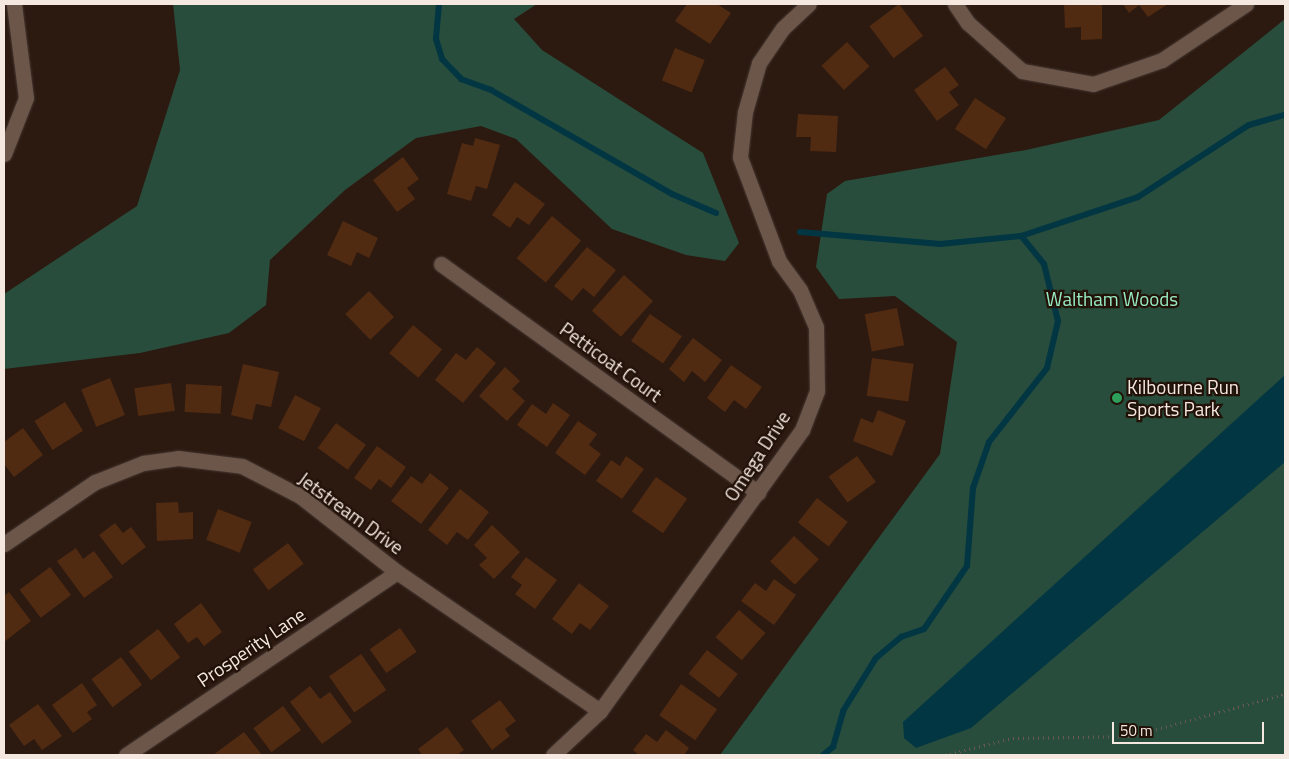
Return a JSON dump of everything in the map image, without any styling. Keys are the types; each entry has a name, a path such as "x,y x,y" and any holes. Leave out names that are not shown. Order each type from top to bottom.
{"street":[{"path":"4,154 26,98 14,4"},
{"name":"Omega Drive","path":"553,755 600,712 802,430 817,390 820,353 816,327 800,290 779,261 740,157 744,112 759,63 783,28 810,4"},
{"path":"955,4 968,23 1022,70 1093,84 1162,60 1246,4"},
{"name":"Petticoat Court","path":"441,264 758,493"},
{"name":"Jetstream Drive","path":"4,544 95,482 143,463 178,458 242,466 300,496 397,572 600,712"},
{"name":"Prosperity Lane","path":"126,755 397,572"}],"path":[{"path":"945,755 1013,738 1142,734 1285,694"}],"green space":[{"path":"173,4 537,4 514,19 542,50 703,153 739,243 725,261 686,255 612,229 516,139 481,126 416,138 345,190 270,260 266,305 229,333 140,353 4,369 4,294 137,206 180,70"},
{"name":"Kilbourne Run Sports Park","path":"1285,19 1285,755 720,755 940,454 957,342 895,296 839,299 816,267 827,194 845,181 1026,150 1159,120"}],"water":[{"path":"1285,375 1285,462 971,728 916,748 904,738 903,722"}],"building":[{"path":"687,4 717,4 731,13 710,44 675,21"},
{"path":"899,4 923,36 894,58 869,26"},
{"path":"1064,4 1102,4 1102,39 1081,40 1081,27 1065,28"},
{"path":"1123,4 1168,4 1148,17 1139,5 1129,13"},
{"path":"847,42 870,66 844,90 821,66"},
{"path":"675,48 705,60 692,92 662,80"},
{"path":"945,67 959,85 949,92 959,105 937,121 914,90"},
{"path":"975,98 1006,118 986,149 955,129"},
{"path":"798,114 838,116 836,152 810,151 811,137 796,137"},
{"path":"475,138 500,145 487,189 476,186 471,201 447,194 462,143 473,146"},
{"path":"403,157 419,179 407,188 415,199 397,212 373,180"},
{"path":"515,182 545,204 529,225 517,217 510,228 492,215"},
{"path":"552,216 581,240 546,283 517,258"},
{"path":"343,221 378,238 369,258 357,252 351,266 327,255"},
{"path":"587,247 616,270 594,297 583,288 572,301 554,286"},
{"path":"624,275 653,301 621,337 592,311"},
{"path":"369,291 394,317 370,340 345,314"},
{"path":"897,308 904,345 872,352 865,314"},
{"path":"650,314 682,336 663,363 631,341"},
{"path":"413,325 442,349 418,378 389,353"},
{"path":"693,338 722,360 705,382 692,371 684,382 669,369"},
{"path":"477,347 496,363 463,403 435,380 456,353 466,360"},
{"path":"872,358 914,364 908,401 867,396"},
{"path":"243,364 279,372 271,407 256,404 252,420 231,415"},
{"path":"731,365 762,387 746,409 734,400 725,412 707,398"},
{"path":"505,367 520,381 512,389 525,401 507,421 479,396"},
{"path":"110,378 125,415 96,427 81,390"},
{"path":"171,383 175,411 138,416 134,388"},
{"path":"186,384 222,386 220,414 185,412"},
{"path":"295,395 321,408 304,441 278,428"},
{"path":"65,402 83,431 52,450 34,421"},
{"path":"553,403 570,415 547,447 517,425 532,404 546,414"},
{"path":"878,410 906,421 892,456 853,441 861,418 873,423"},
{"path":"578,421 597,434 589,445 601,454 585,475 555,453"},
{"path":"336,423 366,445 348,470 318,448"},
{"path":"23,428 43,455 14,477 4,464 4,442"},
{"path":"377,446 406,467 391,488 379,479 371,490 354,478"},
{"path":"626,456 644,469 622,499 596,481 611,460 620,466"},
{"path":"857,456 876,482 847,502 829,477"},
{"path":"430,473 449,488 421,524 391,501 411,476 422,484"},
{"path":"656,477 687,499 663,533 632,511"},
{"path":"460,489 489,512 468,540 457,532 447,545 428,530"},
{"path":"817,498 848,522 829,546 798,522"},
{"path":"178,502 179,513 193,512 193,539 157,541 156,503"},
{"path":"218,509 252,522 240,553 206,540"},
{"path":"115,523 123,533 131,527 146,547 122,565 99,535"},
{"path":"492,525 520,552 494,579 479,565 487,558 474,545"},
{"path":"794,536 819,559 795,585 770,562"},
{"path":"288,543 304,564 269,590 253,569"},
{"path":"76,548 83,559 94,551 113,577 84,598 57,561"},
{"path":"526,557 557,580 535,609 515,594 522,585 511,577"},
{"path":"50,567 71,595 41,618 20,590"},
{"path":"774,579 796,595 774,625 741,601 755,583 766,591"},
{"path":"579,583 609,606 590,630 580,623 572,634 552,619"},
{"path":"9,592 31,621 4,642 4,596"},
{"path":"201,603 222,632 204,646 197,637 188,643 174,624"},
{"path":"739,610 765,633 742,660 715,637"},
{"path":"400,628 417,652 386,673 370,649"},
{"path":"158,629 180,657 151,680 129,652"},
{"path":"707,650 738,674 719,698 689,674"},
{"path":"361,654 386,690 354,712 329,676"},
{"path":"121,657 142,685 113,707 91,679"},
{"path":"82,683 97,705 87,712 92,719 73,733 52,705"},
{"path":"681,684 717,709 695,740 659,715"},
{"path":"310,686 320,699 330,692 352,722 322,744 290,702"},
{"path":"500,700 516,721 505,729 510,736 492,750 471,721"},
{"path":"38,704 62,736 42,750 34,739 24,746 9,725"},
{"path":"283,706 301,730 272,752 253,728"},
{"path":"447,727 464,750 457,755 422,755 418,749"},
{"path":"666,730 689,748 684,755 639,755 633,750 646,734 657,742"},
{"path":"244,732 262,755 213,755"}],"waterway":[{"path":"439,4 436,39 442,59 461,79 491,90 672,194 716,213"},
{"path":"800,232 940,244 1021,236 1138,197 1249,125 1285,115"},
{"path":"823,755 833,747 843,711 876,658 901,637 924,629 967,566 973,488 989,442 1047,368 1058,321 1044,264 1021,236"}],"place":[{"name":"Kilbourne Run Sports Park","path":"1117,398"}],"park label":[{"name":"Waltham Woods","path":"1112,299"}]}
